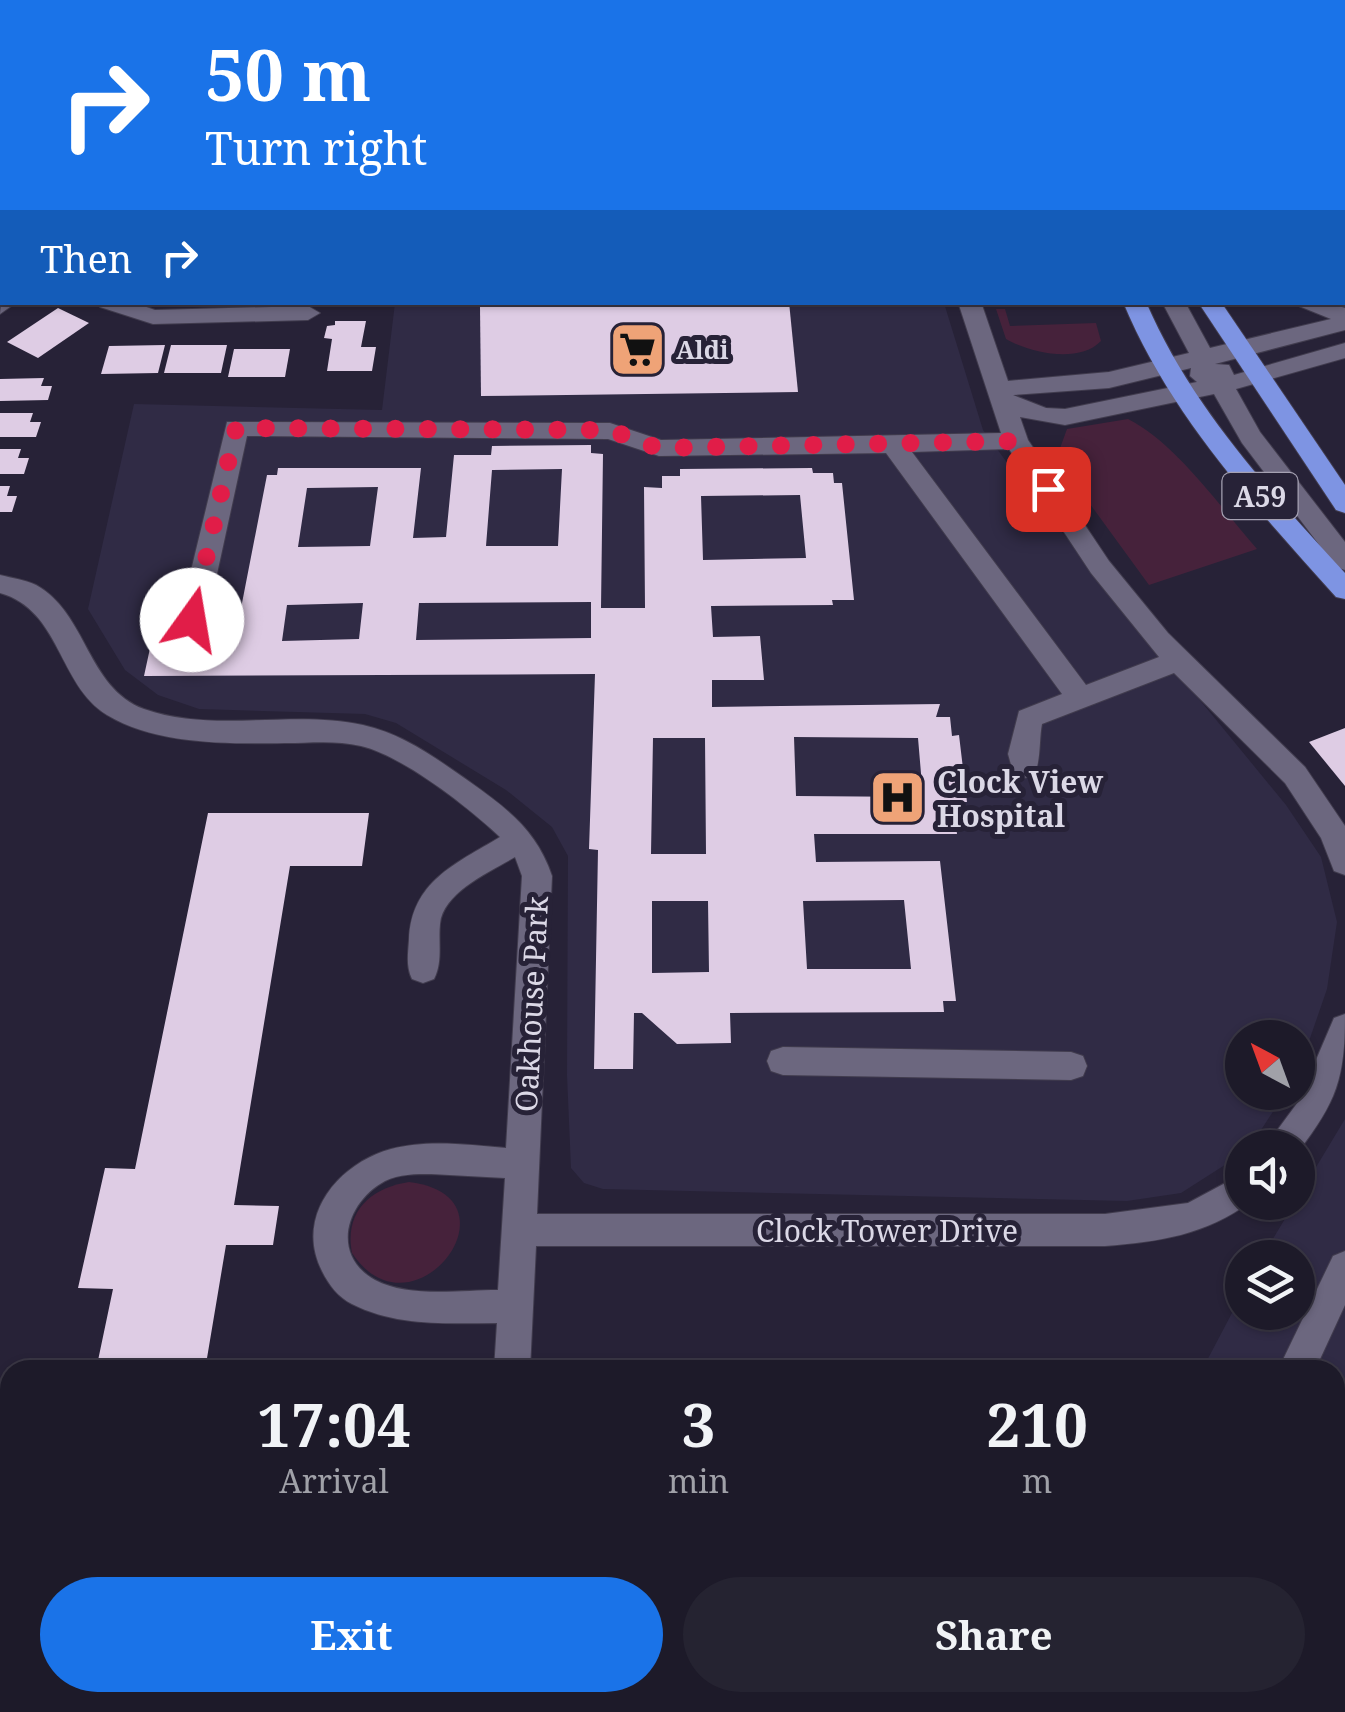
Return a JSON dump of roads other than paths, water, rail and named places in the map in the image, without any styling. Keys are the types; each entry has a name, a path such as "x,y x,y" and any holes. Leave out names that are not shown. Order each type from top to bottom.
{"highway":[{"name":"A59","path":"1136,305 1184,394 1245,478 1345,590"},
{"name":"A59","path":"1211,305 1345,504"}],"street":[{"path":"116,305 153,318 308,313"},
{"path":"970,305 1016,441 1100,568 1178,660 1295,776 1335,835 1345,863"},
{"path":"1175,305 1204,358 1202,378 1184,394"},
{"path":"1308,305 1345,319"},
{"path":"1001,396 1088,384 1167,367 1345,319"},
{"path":"1240,350 1224,364 1221,385 1241,423 1345,562"},
{"path":"1001,396 1045,416 1065,417 1258,377 1345,350"},
{"path":"192,620 236,428 610,430 658,448 1016,441"},
{"path":"893,444 1080,698"},
{"path":"0,584 35,596 58,618 97,690 131,716 196,729 370,738 408,754 500,818 521,839 451,882 425,915 424,970"},
{"path":"1024,767 1022,754 1029,718 1178,660"},
{"name":"Oakhouse Park","path":"512,1360 537,876 530,851 521,839"},
{"path":"1295,1130 1311,1110 1345,1027"},
{"path":"783,1062 1070,1066"},
{"path":"513,1306 398,1304 372,1298 352,1286 337,1268 330,1246 330,1224 340,1200 358,1180 381,1166 408,1160 524,1164"},
{"name":"Clock Tower Drive","path":"521,1230 1104,1230 1156,1226 1212,1213 1225,1203"},
{"path":"1301,1360 1345,1267"}],"place":[{"name":"Aldi","path":"637,349"},
{"name":"Clock View Hospital","path":"898,798"}]}
